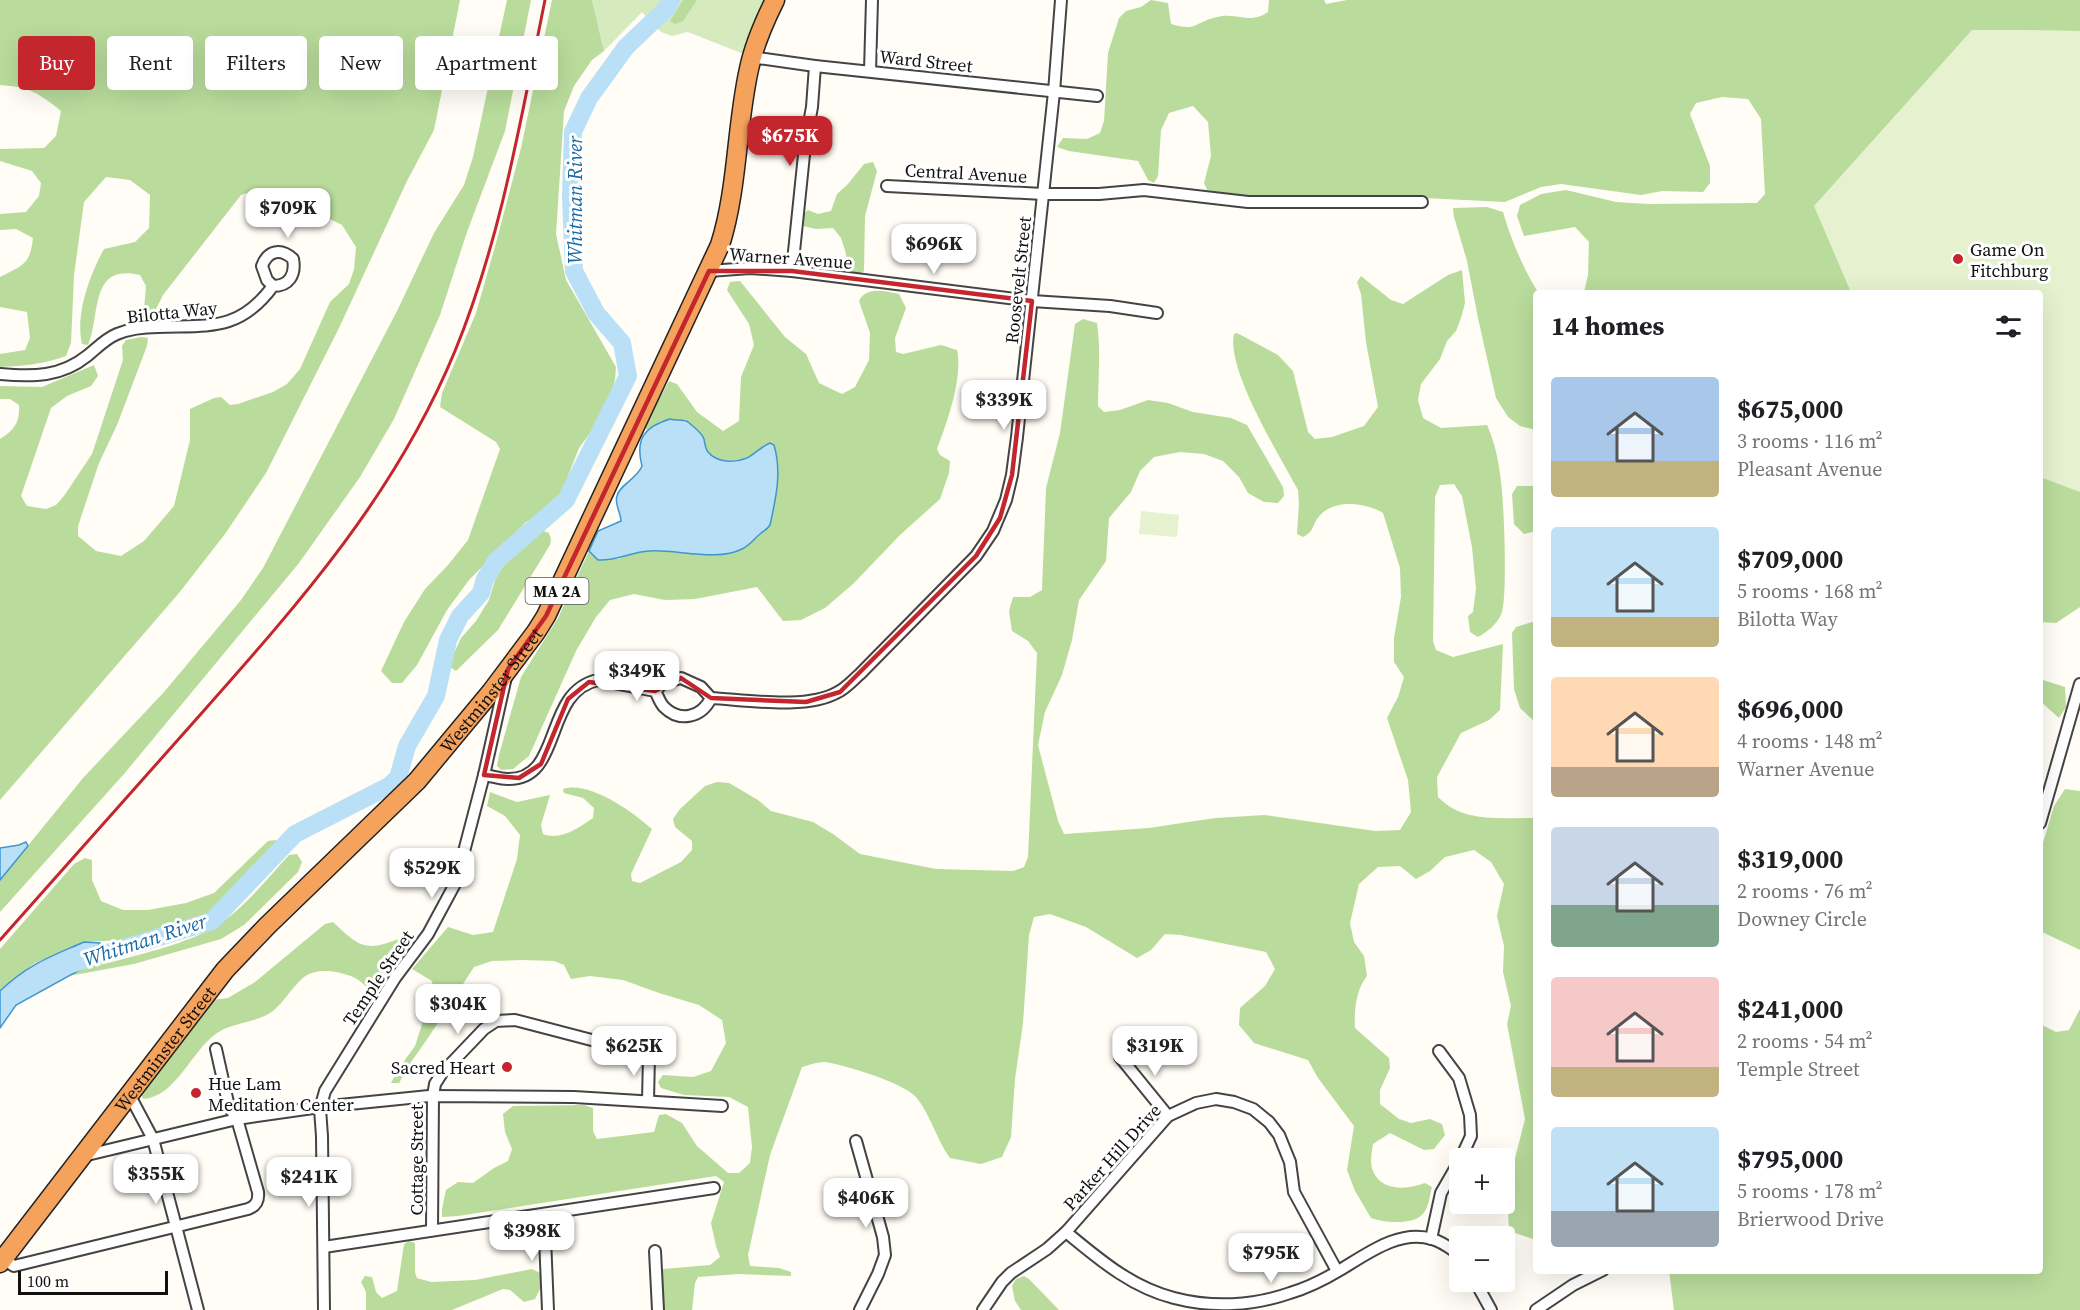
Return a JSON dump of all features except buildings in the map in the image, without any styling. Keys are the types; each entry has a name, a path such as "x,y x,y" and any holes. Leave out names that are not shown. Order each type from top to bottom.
{"highway":[{"name":"Westminster Street","path":"1,1261 243,950 417,781 508,669 546,616 720,245 728,217 745,85 751,57 775,0"}],"street":[{"path":"870,71 872,0"},
{"name":"Roosevelt Street","path":"711,698 806,702 823,699 840,692 976,556 1000,518 1012,475 1054,92 1061,0"},
{"name":"Ward Street","path":"751,57 1097,96"},
{"path":"792,271 815,66"},
{"name":"Central Avenue","path":"888,186 1043,194 1099,194 1138,190 1248,202 1422,202"},
{"name":"Warner Avenue","path":"709,270 750,268 792,271 1032,301 1110,306 1157,313"},
{"name":"Bilotta Way","path":"0,374 28,376 58,372 86,357 110,338 132,329 226,323 251,310 262,301 273,286"},
{"name":"Temple Street","path":"324,1310 320,1107 323,1095 395,978 428,934 452,890 484,775 508,669"},
{"path":"484,775 507,779 519,778 541,764 568,699 578,687 598,680 655,691 664,707 673,714 686,716 700,713 707,707 711,698 701,687 681,678 663,683 655,691"},
{"path":"2043,812 2080,684"},
{"name":"Cottage Street","path":"432,1230 435,1082 446,1068 493,1022 515,1020 649,1054 648,1101"},
{"path":"1,1261 14,1266 177,1228 248,1209 258,1203 258,1192 237,1119 229,1107 216,1049"},
{"path":"1439,1051 1459,1078 1470,1114 1471,1136 1465,1148"},
{"path":"1120,1057 1168,1116"},
{"path":"129,1094 153,1139 198,1310"},
{"path":"82,1156 237,1119 320,1107 433,1096 574,1098 722,1106"},
{"name":"Parker Hill Drive","path":"983,1310 1011,1273 1047,1249 1066,1232 1168,1116 1196,1103 1216,1099 1234,1102 1253,1109 1269,1122 1279,1136 1287,1155 1294,1192 1337,1272"},
{"path":"856,1141 883,1237 885,1255 860,1310"},
{"path":"1431,1239 1441,1193 1449,1179"},
{"path":"324,1247 714,1188"},
{"path":"537,1310 548,1307 544,1214"},
{"path":"1066,1232 1125,1279 1163,1295 1198,1303 1226,1305 1265,1301 1292,1293 1337,1272 1393,1241 1413,1237 1431,1239 1449,1247"},
{"path":"655,1251 658,1310"},
{"path":"1536,1310 1573,1285 1595,1274"},
{"path":"1481,1292 1491,1310"}],"highlighted area":[{"path":"709,271 792,271 1032,301 1012,475 1000,518 976,556 840,692 806,702 711,698 681,678 655,691 589,682 568,699 541,764 519,778 484,775 508,669 546,616"}],"green space":[{"path":"0,0 460,0 453,36 415,36 415,90 442,90 434,130 407,181 339,328 266,473 225,534 179,593 0,800 0,439 15,425 19,405 10,399 0,399 0,386 42,387 94,365 98,376 91,386 67,396 51,408 21,496 27,506 46,509 56,505 64,496 92,454 123,360 122,346 126,340 148,338 117,425 99,463 78,526 78,536 96,551 121,556 144,541 174,506 190,440 190,409 221,397 230,405 238,404 273,392 287,384 300,369 330,302 349,284 354,269 356,247 342,225 302,203 262,188 241,195 163,295 154,313 150,316 144,309 146,286 140,275 124,273 112,277 100,294 88,345 82,344 80,333 85,295 104,249 135,242 149,228 150,195 130,180 106,177 84,202 74,275 71,343 66,356 33,364 0,367 0,354 25,350 30,338 27,312 0,307 0,277 24,263 30,254 33,238 16,229 0,230 0,214 26,212 39,196 41,183 32,171 0,161 0,149 44,148 56,136 61,111 27,90 95,90 95,36 18,36 18,87 0,85"},
{"path":"507,0 531,0 524,36 499,36"},
{"path":"552,0 592,0 604,51 592,60 574,86 564,111 556,234 566,280 616,367 615,380 607,410 579,448 559,499 545,511 526,522 469,580 447,610 417,665 402,683 392,683 381,671 404,622 425,589 468,540 500,449 496,442 440,407 442,393 476,313 521,148 533,90 558,90 558,36 544,36"},
{"path":"592,0 775,0 751,57 688,32 672,36 661,32 642,12 604,51"},
{"path":"683,0 697,0 683,21 675,24 670,21"},
{"path":"1151,0 1168,3 1171,24 1191,27 1224,16 1255,18 1261,16 1268,12 1269,0 1324,0 1326,4 1347,0 2080,0 2080,31 1978,30 1823,226 1850,290 1584,290 1588,275 1589,242 1575,227 1524,236 1517,216 1520,205 1541,194 1566,190 1616,202 1757,203 1765,194 1761,119 1748,99 1722,97 1696,103 1690,114 1710,166 1710,183 1703,192 1662,191 1641,195 1561,184 1541,187 1505,202 1424,198 1256,199 1207,190 1204,183 1211,156 1208,122 1193,106 1169,113 1161,130 1158,176 1154,183 1148,180 1138,161 1069,151 1057,147 1063,138 1087,139 1100,133 1104,121 1108,53 1119,18 1126,11 1141,7"},
{"name":"Game On Fitchburg","path":"1972,30 2080,31 2080,492 2043,478 2043,290 1850,290 1814,206"},
{"path":"488,90 513,90 505,131 467,232 440,315 394,419 360,477 299,563 124,774 0,912 0,880 83,778 164,692 241,600 263,568 397,311 434,233 464,185 473,157"},
{"path":"873,162 877,171 865,216 864,271 858,276 849,269 841,238 833,228 816,229 803,226 800,217 808,210 818,214 831,211 837,194 864,164"},
{"path":"1487,207 1503,212 1518,254 1537,290 1533,290 1533,429 1520,426 1508,417 1496,398 1467,261 1453,208"},
{"path":"1462,270 1465,303 1461,318 1456,331 1447,341 1440,359 1421,384 1418,400 1423,418 1441,428 1487,425 1499,467 1505,551 1503,606 1497,622 1478,637 1470,632 1468,616 1473,612 1476,589 1472,547 1462,496 1454,484 1440,485 1435,497 1433,641 1436,650 1453,657 1503,644 1500,710 1489,720 1461,733 1437,777 1438,797 1448,806 1460,812 1484,817 1533,818 1533,1239 1515,1233 1515,1226 1509,1226 1508,1214 1515,1214 1515,1158 1525,1119 1507,1024 1511,1006 1503,972 1504,946 1497,916 1504,884 1491,862 1474,850 1445,857 1430,871 1416,879 1400,866 1378,867 1359,884 1350,923 1354,942 1364,956 1367,976 1356,1000 1355,1028 1389,1058 1390,1068 1380,1090 1380,1104 1399,1119 1411,1123 1430,1119 1442,1124 1445,1135 1434,1149 1424,1150 1390,1133 1373,1144 1371,1165 1381,1181 1387,1185 1402,1188 1425,1183 1432,1187 1426,1209 1421,1216 1415,1219 1392,1222 1371,1218 1355,1191 1347,1170 1354,1126 1318,1078 1308,1060 1254,1043 1239,1025 1240,1008 1265,986 1275,969 1266,952 1181,935 1165,934 1151,950 1137,958 1086,927 1050,914 1034,917 1029,935 1023,1023 1015,1079 1011,1137 1002,1157 981,1164 950,1158 916,1097 886,1080 859,1070 825,1062 802,1067 770,1155 748,1255 750,1266 779,1268 791,1272 791,1276 738,1274 698,1277 695,1283 692,1310 663,1310 663,1269 710,1265 720,1257 711,1223 724,1182 716,1176 442,1217 446,1190 458,1182 473,1183 508,1161 512,1149 505,1132 503,1114 513,1106 584,1105 593,1108 593,1131 597,1139 654,1132 659,1115 666,1114 682,1123 697,1146 728,1173 739,1173 750,1163 752,1147 748,1107 729,1097 684,1095 661,1088 658,1082 663,1075 693,1077 711,1071 726,1043 722,1020 699,1005 623,980 590,976 571,979 564,965 554,961 492,961 474,967 399,1083 391,1083 415,1046 433,990 432,981 412,969 448,927 473,935 493,932 517,859 520,835 505,816 487,806 490,792 517,802 550,795 541,825 543,834 550,836 563,835 593,818 594,808 583,798 564,793 563,789 574,787 585,789 622,806 652,829 631,874 632,881 640,883 681,862 692,850 692,841 675,827 673,819 680,809 705,786 717,782 729,783 758,800 771,811 813,822 860,854 936,869 1013,871 1024,867 1028,857 1037,653 1028,641 1012,631 1009,611 1013,597 1030,597 1042,590 1046,488 1060,433 1075,324 1083,319 1097,323 1098,406 1104,412 1120,410 1148,400 1168,403 1193,412 1231,418 1247,425 1283,487 1284,496 1278,503 1264,502 1248,493 1239,477 1223,461 1204,454 1180,452 1154,457 1140,471 1131,492 1109,518 1106,561 1079,600 1072,640 1062,675 1045,712 1038,745 1058,821 1064,834 1149,828 1215,818 1265,815 1375,831 1400,830 1411,812 1408,780 1387,718 1398,697 1404,677 1394,662 1394,638 1401,597 1400,568 1383,513 1367,506 1339,505 1323,512 1307,535 1303,537 1297,534 1298,490 1246,390 1238,369 1234,350 1234,334 1237,333 1278,355 1293,371 1308,432 1315,439 1332,437 1364,426 1378,407 1366,342 1361,294 1357,282 1361,276 1391,300 1403,304 1448,275"},
{"path":"740,281 785,337 806,354 819,383 842,394 855,387 869,360 870,333 859,301 862,296 871,291 899,294 906,308 895,338 896,352 903,354 941,345 957,350 956,387 937,449 940,455 950,461 949,473 940,499 900,535 853,584 825,608 801,620 783,621 757,587 695,599 665,600 634,594 610,600 596,617 576,651 529,756 513,769 501,770 497,766 499,755 521,677 558,618 589,551 593,556 618,559 637,552 650,551 729,554 741,550 770,525 778,473 766,445 746,458 724,460 709,454 705,448 703,436 683,420 665,420 647,430 644,426 669,381 677,384 697,412 723,431 739,421 741,377 754,345 749,324 727,290 730,282"},
{"path":"2043,432 2080,468 2080,607 2056,623 2043,622"},
{"path":"1517,486 1533,486 1533,532 1524,534 1514,524 1512,494"},
{"path":"1141,511 1179,515 1177,537 1139,534"},
{"path":"541,530 549,533 550,545 498,630 456,671 448,666 461,638 476,621 489,600 495,580 507,560"},
{"path":"1533,622 1533,720 1520,708 1514,689 1512,633 1516,627"},
{"path":"2043,680 2065,687 2066,707 2059,718 2043,704"},
{"path":"2065,789 2080,791 2080,950 2043,932 2043,843 2054,806"},
{"path":"276,840 277,846 211,916 123,940 84,942 35,963 0,991 0,949 74,864 85,858 92,860 92,880 101,901 123,910 148,910 186,903 214,893 268,841"},
{"path":"297,854 302,862 298,872 244,925 221,939 134,964 69,976 88,968 173,945 209,930 242,905 289,855"},
{"path":"333,922 356,941 369,946 416,935 374,995 359,980 347,975 328,971 309,974 267,1015 217,1033 174,1082 155,1096 143,1099 141,1093 212,1000 228,998 255,982 325,924"},
{"path":"2080,1009 2080,1310 1674,1310 1669,1274 2043,1274 2043,1026 2056,1032 2069,1030"},
{"path":"409,1241 415,1243 417,1278 431,1282 475,1280 532,1269 540,1273 540,1289 535,1299 524,1302 510,1290 503,1289 452,1310 366,1310 366,1292 361,1282 365,1276 372,1277 376,1292 382,1298 397,1291 404,1244"},
{"path":"1024,1276 1059,1310 1021,1310 1015,1301 1012,1286 1016,1279"}],"water":[{"path":"670,419 688,422 703,437 708,452 721,460 742,460 767,444 774,445 778,475 770,525 747,546 732,553 709,555 649,551 598,560 589,551 598,531 621,521 616,502 618,492 640,471 642,466 640,448 644,435 654,426"},
{"path":"26,842 28,846 0,880 0,848"},
{"path":"84,942 100,943 87,966 16,1005 0,1028 0,991 30,968"}],"waterway":[{"name":"Whitman River","path":"71,964 212,921 295,834 389,786 398,778 407,746 436,696 448,640 460,616 481,593 485,579 496,561 566,500 628,376 622,343 596,313 574,271 571,197 573,132 589,98 626,47 667,8 671,0"}],"railway":[{"path":"0,940 200,715 310,587 375,499 404,452 431,403 455,351 485,266 508,178 545,0"}],"place":[{"name":"Game On Fitchburg","path":"1958,259"},
{"name":"Sacred Heart","path":"507,1067"},
{"name":"Hue Lam Meditation Center","path":"196,1093"}]}
